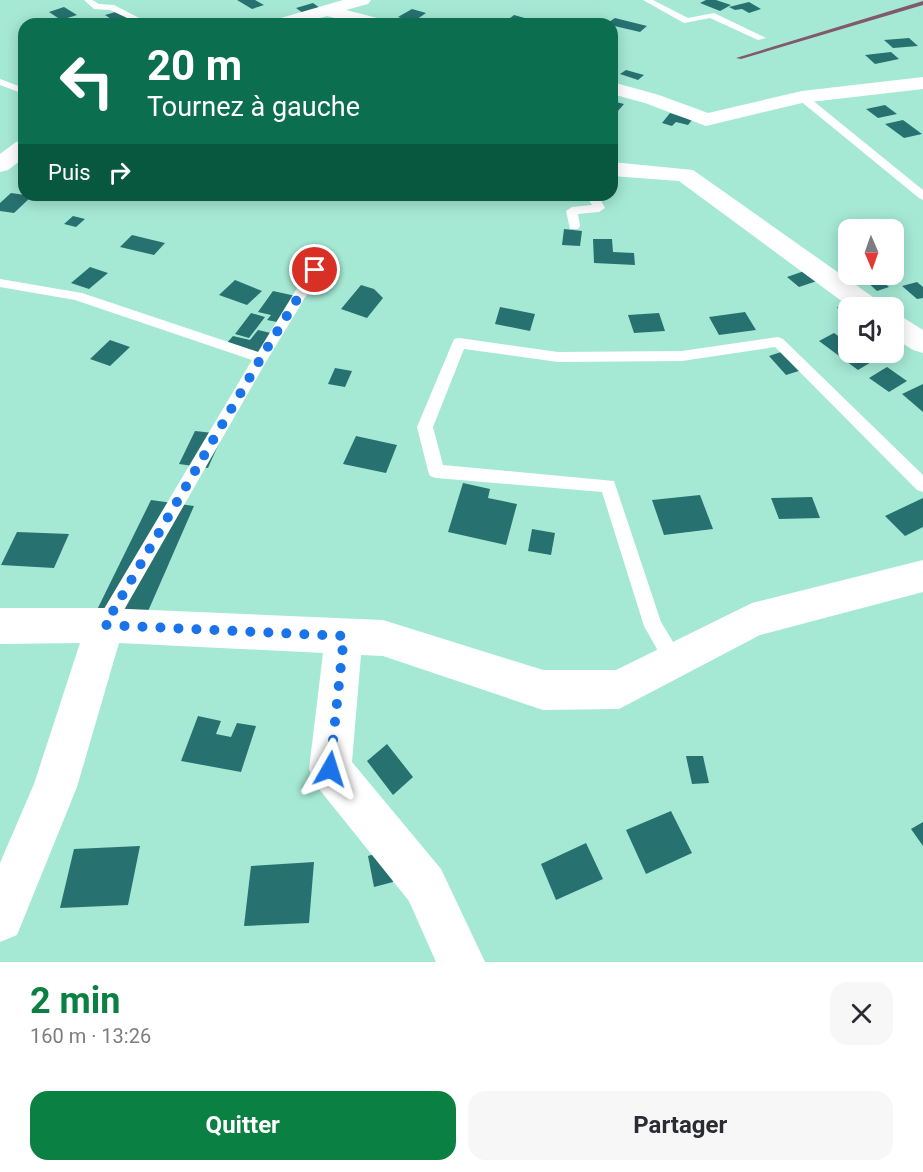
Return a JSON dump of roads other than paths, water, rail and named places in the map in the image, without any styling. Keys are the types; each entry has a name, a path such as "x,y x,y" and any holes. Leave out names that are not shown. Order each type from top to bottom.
{"street":[{"path":"309,0 326,10 356,18"},
{"path":"300,18 362,0"},
{"path":"618,90 651,99 706,120 802,97 923,82"},
{"path":"618,169 685,174 855,297"},
{"path":"904,331 923,343"},
{"path":"0,626 105,625 383,638 543,690 619,689 752,620 922,578"},
{"path":"0,918 55,787 105,625"},
{"path":"344,636 330,769 425,885 461,962"}],"lane":[{"path":"647,0 687,21 711,15 761,38"},
{"path":"88,1 97,7 111,7 134,18"},
{"path":"0,82 18,89"},
{"path":"802,97 923,196"},
{"path":"574,226 572,211 599,208 595,201"},
{"path":"105,625 315,270"},
{"path":"0,283 77,296 261,358"},
{"path":"674,660 653,626 608,486 436,471 425,427 459,343 558,357 682,356 778,342 923,484"}],"waterway":[{"path":"739,58 923,3"}]}
